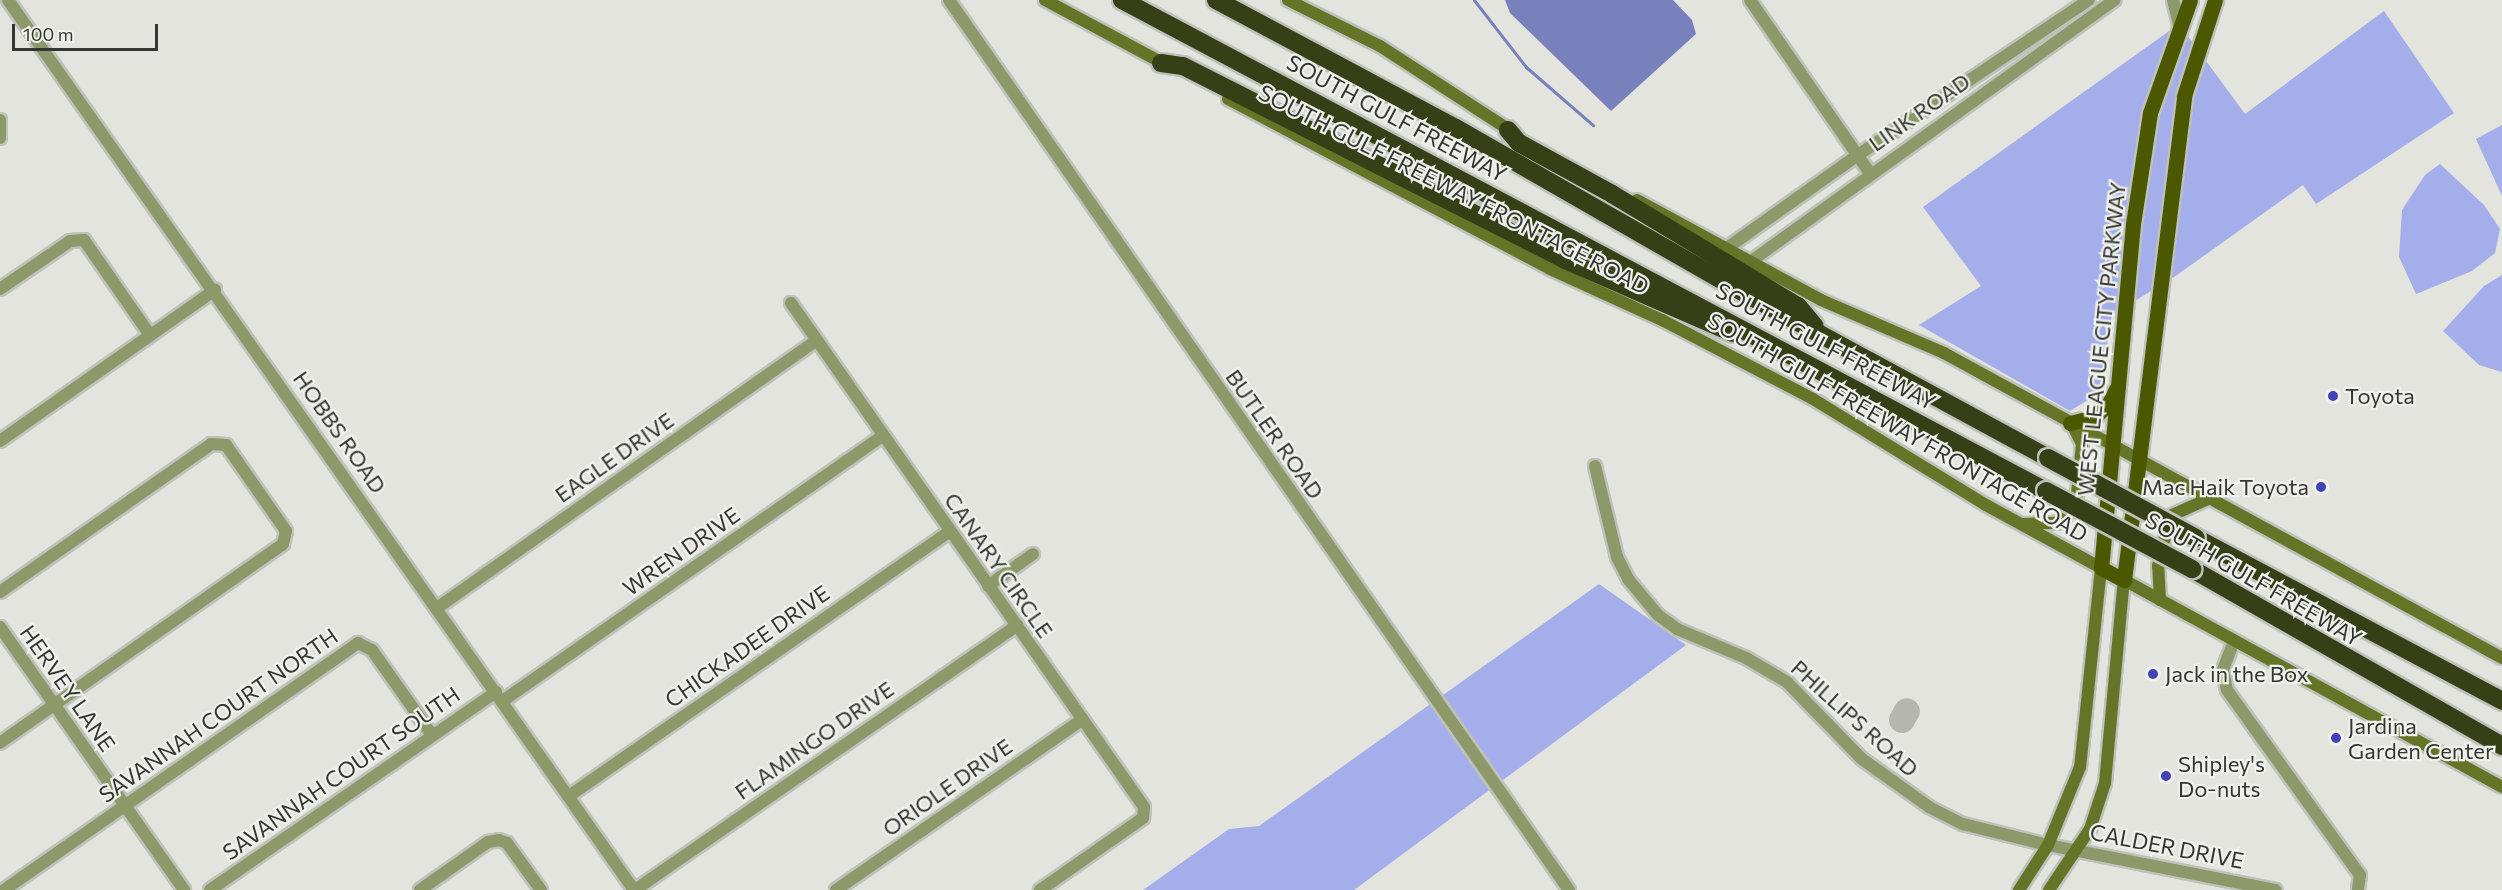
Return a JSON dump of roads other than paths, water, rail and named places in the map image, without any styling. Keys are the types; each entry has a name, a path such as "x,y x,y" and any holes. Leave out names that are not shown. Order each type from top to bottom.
{"highway":[{"name":"SOUTH GULF FREEWAY","path":"1122,0 2192,569 2502,746"},
{"name":"SOUTH GULF FREEWAY","path":"1216,0 1456,129 1824,336 2048,458 2498,697"},
{"path":"1161,63 1183,66 1565,260 1716,328 1772,345"},
{"path":"1508,130 1519,143 1612,194 1798,306 1824,336"},
{"path":"2356,664 2431,718 2502,758"}],"main road":[{"name":"SOUTH GULF FREEWAY FRONTAGE ROAD","path":"1045,0 1387,185 1550,269 1662,320 1813,399 2020,524 2502,787"},
{"path":"1288,0 1380,46 1508,130 1750,262 1821,300 1944,352 2111,446 2502,658"},
{"name":"WEST LEAGUE CITY PARKWAY","path":"2019,890 2048,845 2080,767 2111,446 2120,381 2133,224 2150,113 2179,24 2190,0"},
{"path":"2049,890 2078,851 2105,783 2124,580 2184,96 2215,0"},
{"path":"2071,423 2094,417 2108,405 2120,381"},
{"path":"2020,524 2056,523 2065,517 2077,494 2082,444 2071,423"},
{"path":"2160,600 2158,566 2170,516 2210,498"}],"street":[{"name":"HOBBS ROAD","path":"8,0 635,890"},
{"name":"BUTLER ROAD","path":"949,0 1569,890"},
{"path":"1750,0 1870,173"},
{"name":"LINK ROAD","path":"1727,248 1857,155 2089,0"},
{"name":"LINK ROAD","path":"1750,262 1870,173 2115,0"},
{"path":"2173,0 2179,24"},
{"path":"1970,79 1981,94"},
{"path":"0,120 0,138"},
{"path":"0,289 70,241 84,240 150,335"},
{"path":"0,441 214,290"},
{"name":"CANARY CIRCLE","path":"790,303 1144,807 1145,814 1040,890"},
{"name":"EAGLE DRIVE","path":"437,608 816,341"},
{"name":"WREN DRIVE","path":"500,696 883,436"},
{"path":"0,592 212,444 226,445 286,531 283,544 0,743"},
{"name":"PHILLIPS ROAD","path":"1595,466 1617,557 1628,579 1658,615 1677,629 1746,658 1787,682 1862,759 1929,807 1974,827 2048,845"},
{"name":"CHICKADEE DRIVE","path":"569,796 950,531"},
{"path":"988,585 1033,554"},
{"name":"FLAMINGO DRIVE","path":"635,890 1017,625"},
{"name":"HERVEY LANE","path":"0,627 184,890"},
{"path":"2234,641 2223,670 2227,690 2360,875 2358,890"},
{"name":"SAVANNAH COURT NORTH","path":"4,890 358,643 372,650 432,735"},
{"name":"SAVANNAH COURT SOUTH","path":"210,890 432,735 500,696"},
{"name":"ORIOLE DRIVE","path":"836,890 1083,719"},
{"path":"420,890 488,842 499,840 507,843 538,886"},
{"name":"CALDER DRIVE","path":"2048,845 2276,890"}],"waterway":[{"path":"1474,0 1526,67 1593,125"}],"place":[{"name":"Toyota","path":"2333,396"},
{"name":"Mac Haik Toyota","path":"2321,487"},
{"name":"Jack in the Box","path":"2153,674"},
{"name":"Jardina Garden Center","path":"2336,738"},
{"name":"Shipley's Do-nuts","path":"2166,776"}]}
